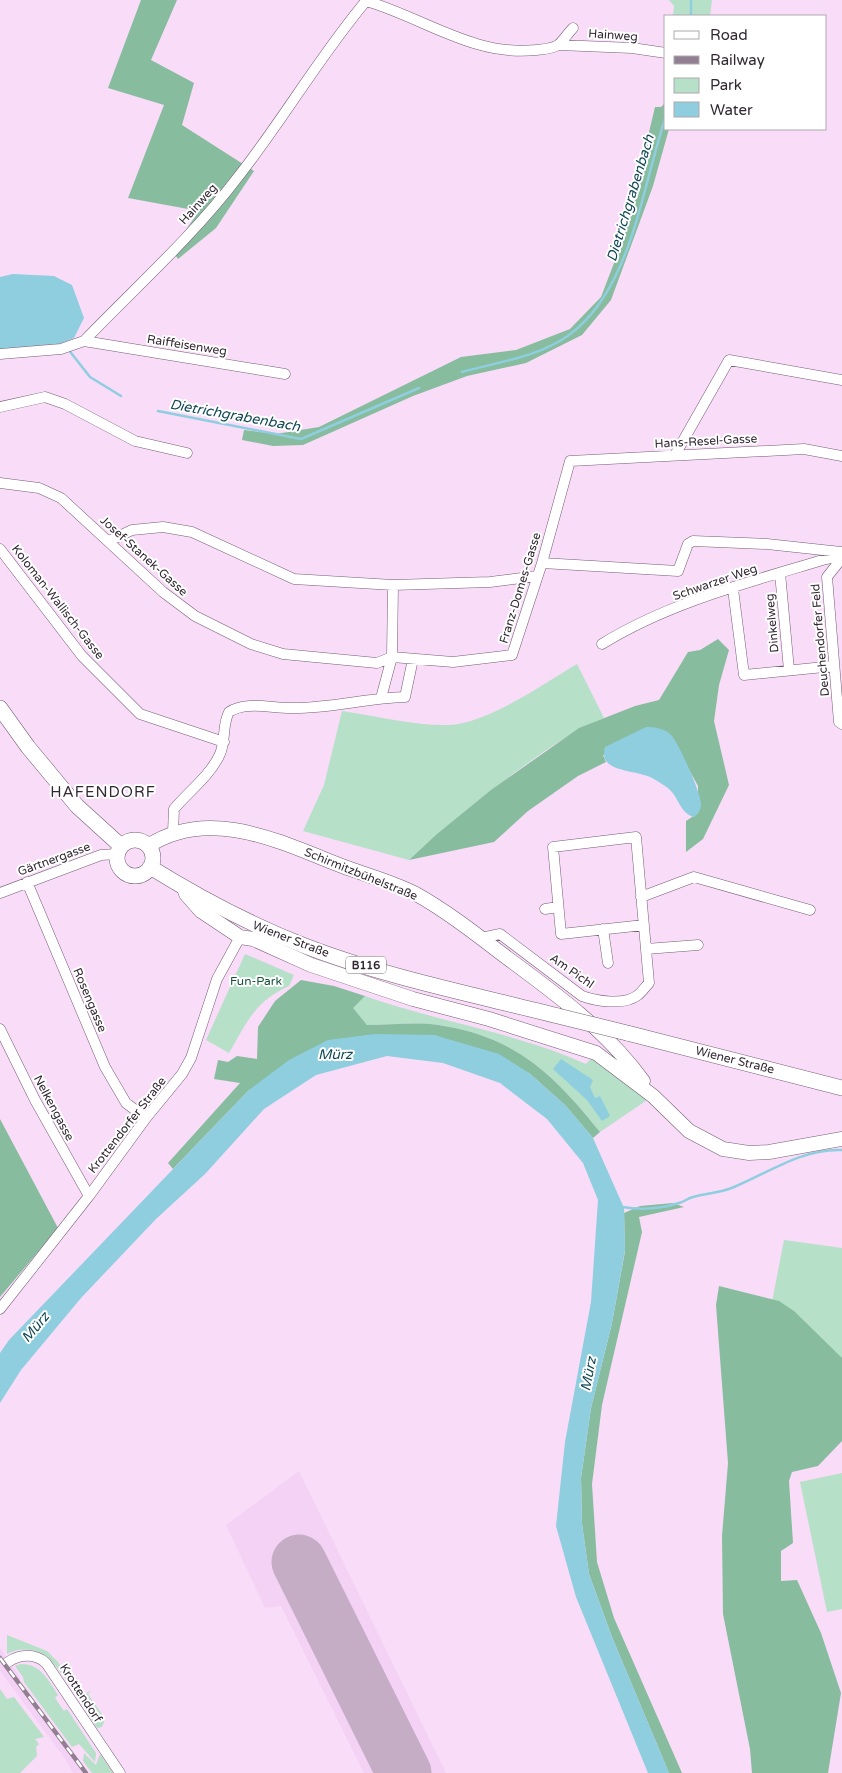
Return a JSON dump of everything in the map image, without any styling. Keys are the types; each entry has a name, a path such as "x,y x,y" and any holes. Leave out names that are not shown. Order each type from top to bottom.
{"main road":[{"path":"0,708 28,747 77,806 119,850 119,867 129,875 141,875 150,867 152,855 148,846 135,840 128,841 119,850"},
{"name":"Schirmitzbühelstraße","path":"175,831 205,828 259,834 415,894 481,938 560,997 619,1051 653,1096"},
{"path":"148,846 175,831"},
{"name":"Wiener Straße","path":"150,867 184,888 249,923 307,947 408,978 842,1088"},
{"path":"184,888 186,894 201,911 240,937 253,939 311,965 404,996 488,1019 596,1054 653,1096 689,1131 705,1141 734,1152 769,1152 842,1139"},
{"path":"596,1054 602,1036"}],"street":[{"name":"Hainweg","path":"0,354 65,348 84,341 206,215 238,177 363,0 396,10 455,38 507,51 547,49 559,45 632,48 664,53"},
{"name":"Hainweg","path":"559,45 573,28"},
{"name":"Raiffeisenweg","path":"84,341 286,374"},
{"path":"675,455 729,360 842,380"},
{"path":"0,407 45,397 65,404 135,441 187,453"},
{"name":"Hans-Resel-Gasse","path":"570,461 804,449 842,456"},
{"name":"Franz-Domes-Gasse","path":"392,657 453,662 512,655 542,564 570,461"},
{"name":"Josef-Stanek-Gasse","path":"0,483 39,488 61,498 163,592 195,616 251,644 283,654 377,663 392,657"},
{"path":"109,541 132,530 163,527 192,532 294,579 410,585 490,582 537,576"},
{"path":"542,564 678,571 688,544 693,541 767,544 841,555"},
{"name":"Koloman-Wallisch-Gasse","path":"0,549 82,656 140,714 224,742"},
{"name":"Schwarzer Weg","path":"602,644 651,617 780,573 841,555"},
{"name":"Deuchendorfer Feld","path":"841,555 827,577 834,666 840,722 842,724"},
{"name":"Dinkelweg","path":"780,573 789,670"},
{"path":"381,698 392,657 393,585"},
{"path":"733,589 744,675 834,666"},
{"path":"175,831 174,809 204,778 219,756 224,742 226,718 229,712 235,708 324,706 365,702 381,698 405,697 413,659"},
{"name":"Am Pichl","path":"481,938 500,934 582,996 597,1002 617,1001 636,997 649,983 644,925 641,896 636,837 553,846 558,907 562,934 644,925"},
{"name":"Gärtnergasse","path":"0,893 119,850"},
{"path":"641,896 694,878 810,910"},
{"name":"Rosengasse","path":"27,882 105,1067 126,1103 146,1118"},
{"path":"544,909 558,907"},
{"path":"603,930 608,963"},
{"name":"Krottendorfer Straße","path":"0,1309 89,1196 146,1118 186,1069 217,979 240,937"},
{"path":"646,949 698,945"},
{"name":"Nelkengasse","path":"0,1029 35,1100 89,1196"},
{"name":"Krottendorf","path":"8,1662 27,1656 37,1658 46,1663 120,1773"}],"shaded area":[{"path":"299,1471 446,1773 364,1773 281,1606 265,1608 226,1525"},
{"path":"0,1648 21,1679 19,1680 88,1773 73,1773 66,1760 0,1671"}],"green space":[{"path":"141,0 177,0 151,60 194,83 182,125 254,171 216,228 178,259 172,250 199,211 128,198 164,105 108,88"},
{"path":"669,0 712,0 710,15 673,15 674,6"},
{"path":"664,104 664,130 669,130 653,186 611,300 582,335 526,363 467,376 413,396 303,445 273,446 242,440 244,430 276,434 319,427 461,357 516,350 570,329 601,297 624,237 655,107 661,107"},
{"path":"718,639 729,650 719,685 714,721 729,785 703,839 686,852 686,821 698,813 698,786 680,753 603,755 606,762 578,776 528,811 494,842 409,860 437,834 491,790 579,728 635,706 659,700 688,652 700,650"},
{"path":"577,664 604,718 567,737 521,768 458,817 409,860 303,831 324,785 342,711 422,724 449,725 464,723 497,711"},
{"name":"Fun-Park","path":"245,954 294,975 289,986 268,998 253,1014 229,1053 206,1040"},
{"path":"301,980 334,986 365,996 353,1008 367,1025 416,1023 444,1026 470,1032 514,1050 550,1077 600,1132 593,1138 565,1105 529,1073 434,1035 249,1090 173,1169 168,1163 240,1083 214,1079 218,1060 228,1062 237,1056 257,1059 258,1027 275,1001"},
{"path":"365,996 420,1013 504,1035 586,1064 596,1053 653,1096 600,1132 550,1077 514,1050 470,1032 444,1026 415,1023 367,1025 352,1008"},
{"path":"0,1119 58,1228 0,1297"},
{"path":"673,1203 684,1207 639,1217 642,1232 602,1405 592,1484 597,1562 614,1618 682,1773 669,1773 612,1637 589,1574 582,1524 581,1478 591,1408 612,1323 625,1251 624,1213 640,1206"},
{"path":"784,1240 842,1248 842,1364 772,1302"},
{"path":"719,1286 779,1301 794,1311 842,1358 842,1441 818,1466 792,1472 789,1481 793,1543 781,1551 781,1581 797,1580 821,1633 841,1693 828,1773 752,1773 750,1749 723,1614 722,1536 728,1463 716,1305"},
{"path":"842,1473 842,1609 827,1612 800,1482"},
{"path":"7,1635 47,1651 58,1662 82,1695 91,1691 88,1694 105,1719 102,1727 97,1728 65,1678 44,1655 26,1650 7,1654"},
{"path":"21,1664 34,1667 47,1679 58,1695 55,1698 64,1711 67,1709 96,1753 95,1762 79,1744 72,1747 24,1682 23,1677 15,1666"},
{"path":"0,1689 7,1699 14,1697 44,1737 35,1739 39,1744 36,1747 37,1756 20,1773 0,1773"},
{"path":"84,1753 96,1765 100,1754 113,1773 92,1773 83,1761"}],"water":[{"path":"13,274 54,276 72,285 84,318 74,338 57,345 0,350 0,277"},
{"path":"646,727 658,728 669,733 683,755 700,798 700,808 694,817 683,809 669,789 661,783 645,775 619,769 607,762 604,755 605,747"},
{"name":"Mürz","path":"375,1034 434,1035 499,1054 529,1073 565,1105 593,1138 624,1208 625,1250 612,1323 591,1408 581,1478 582,1524 589,1574 612,1637 669,1773 648,1773 576,1597 556,1526 565,1442 591,1302 598,1200 583,1163 547,1119 500,1083 443,1063 387,1056 316,1075 264,1109 205,1174 156,1219 81,1298 21,1370 0,1403 0,1353 9,1340 249,1090 289,1060 328,1040"},
{"path":"561,1059 593,1080 590,1087 595,1098 600,1096 610,1116 602,1121 587,1100 553,1069"}],"waterway":[{"name":"Dietrichgrabenbach","path":"691,0 691,15"},
{"name":"Dietrichgrabenbach","path":"462,372 545,349 569,335 590,315 607,291 621,264 632,234 664,123"},
{"name":"Dietrichgrabenbach","path":"68,349 90,377 121,396"},
{"name":"Dietrichgrabenbach","path":"158,411 301,439 419,388"},
{"path":"622,1207 665,1207 691,1198 729,1189 800,1157 828,1150 842,1150"}],"runway":[{"path":"299,1562 404,1773"}],"railway":[{"path":"0,1658 86,1773"}],"district":[{"name":"HAFENDORF","path":"103,792"}]}
